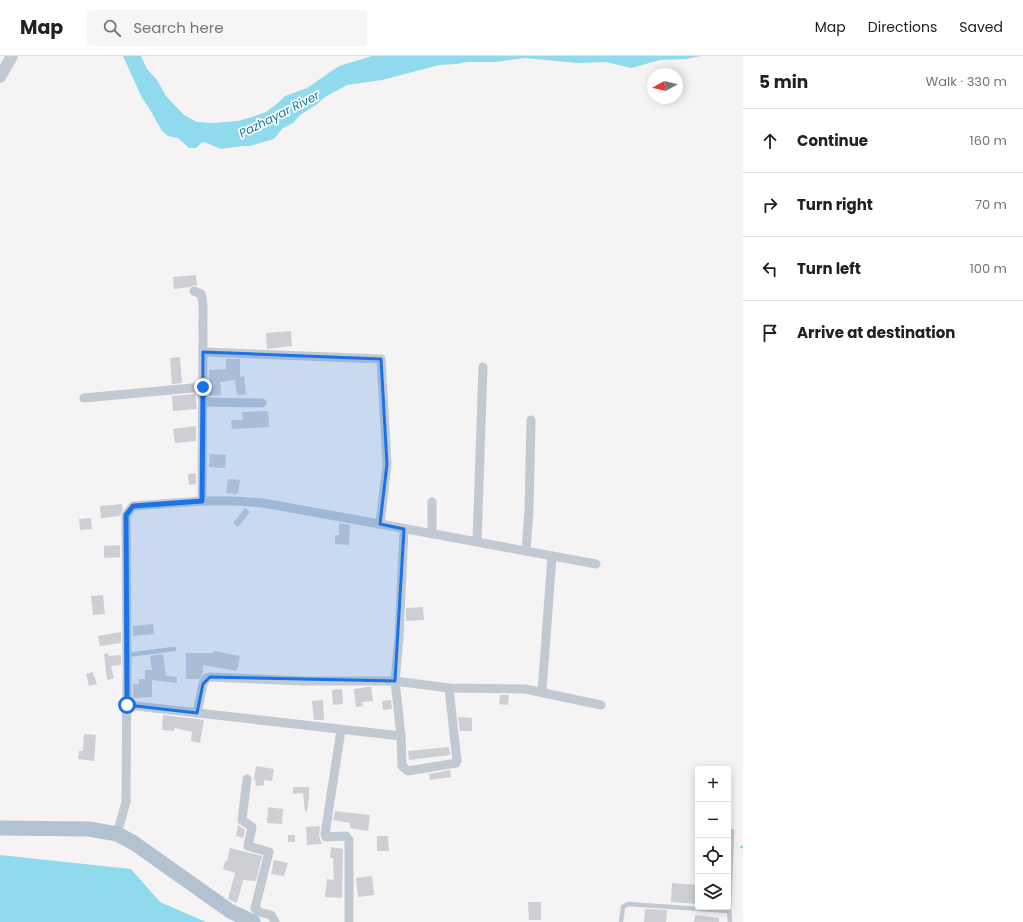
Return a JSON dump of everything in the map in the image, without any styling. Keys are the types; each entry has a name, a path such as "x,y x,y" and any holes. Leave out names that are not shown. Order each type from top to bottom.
{"main road":[{"path":"0,828 89,829 117,834 134,843 230,911 253,922"}],"street":[{"path":"0,76 12,56"},
{"path":"194,292 201,294 204,303 202,321 202,501"},
{"path":"203,352 381,359 387,464 380,524"},
{"path":"477,542 483,367"},
{"path":"84,398 203,387"},
{"path":"203,402 262,403"},
{"path":"526,551 530,510 532,420"},
{"path":"117,834 126,802 126,515 133,506 202,501 263,503 596,564"},
{"path":"432,502 432,534"},
{"path":"404,529 395,681 401,736 402,766 406,770 408,771 456,763 449,688"},
{"path":"542,692 552,556"},
{"path":"197,713 203,684 206,678 210,677 304,681 395,681 449,688 525,690 542,692 601,705"},
{"path":"127,705 401,736"},
{"path":"340,730 325,834 326,837 346,836 349,840 349,922"},
{"path":"247,779 242,820 252,827 248,846 269,852 255,908 259,912 271,915 275,922"}],"lane":[{"path":"127,655 174,649"},
{"path":"730,922 729,911 732,831"},
{"path":"621,922 624,907 628,904 729,911"}],"highlighted area":[{"path":"203,352 381,359 387,464 380,524 404,529 395,681 210,677 203,684 197,713 127,705 126,515 133,506 202,501"}],"water":[{"name":"Pazhayar River","path":"123,56 141,56 147,69 157,80 166,96 184,115 197,122 213,123 238,121 266,112 285,96 307,88 339,66 372,56 701,56 686,59 660,60 631,68 606,62 577,63 525,58 496,62 467,62 439,65 382,80 347,85 325,97 316,105 300,115 293,123 283,128 274,139 250,146 221,149 204,142 196,148 189,148 178,138 168,136 162,131 142,98"},
{"path":"0,855 131,869 160,902 206,922 0,922"}],"building":[{"path":"196,275 197,286 194,285 174,289 173,277"},
{"path":"291,331 292,346 267,349 266,333"},
{"path":"180,357 182,383 172,384 170,358"},
{"path":"226,359 240,359 240,377 244,376 246,394 237,395 235,380 220,382 221,395 209,396 209,370 226,369"},
{"path":"195,394 197,409 173,411 172,396"},
{"path":"268,411 269,427 232,429 231,420 243,420 242,412"},
{"path":"196,426 196,441 175,443 173,429"},
{"path":"210,454 226,455 225,468 209,467"},
{"path":"196,473 196,484 189,485 188,474"},
{"path":"228,479 240,480 238,494 226,493"},
{"path":"122,504 123,509 120,516 101,518 100,506"},
{"path":"245,508 250,512 238,527 233,523"},
{"path":"91,518 92,529 80,530 79,519"},
{"path":"339,523 350,525 349,545 335,544 335,535 339,535"},
{"path":"120,545 120,557 104,558 104,546"},
{"path":"103,595 105,614 93,615 91,596"},
{"path":"423,607 424,620 406,621 406,608"},
{"path":"153,624 154,634 133,636 133,626"},
{"path":"121,632 121,643 100,646 98,636"},
{"path":"214,651 240,656 237,671 203,665 203,673 199,679 186,679 186,653 213,653"},
{"path":"108,653 109,656 121,655 121,665 111,666 114,678 107,680 104,654"},
{"path":"163,654 166,676 177,677 177,683 152,680 152,697 133,698 133,684 139,684 139,679 145,679 145,670 152,670 150,656"},
{"path":"93,672 97,684 89,686 86,674"},
{"path":"371,687 373,701 362,702 363,706 356,707 354,689"},
{"path":"342,689 343,704 333,705 332,690"},
{"path":"500,695 509,695 508,705 499,704"},
{"path":"323,700 324,720 314,720 312,701"},
{"path":"391,700 392,709 383,710 382,701"},
{"path":"163,715 204,720 200,743 191,741 192,732 174,728 174,731 162,730"},
{"path":"458,717 472,718 472,731 460,731"},
{"path":"84,734 96,735 94,761 78,759 79,751 83,751"},
{"path":"449,747 450,755 409,760 408,751"},
{"path":"256,766 274,769 272,781 264,780 264,785 256,786 254,779"},
{"path":"450,770 451,777 430,780 429,774"},
{"path":"293,787 309,787 307,812 305,811 303,793 293,794"},
{"path":"268,807 283,809 282,824 267,823"},
{"path":"335,811 370,815 368,831 350,828 350,823 333,820"},
{"path":"238,825 245,830 243,838 236,836"},
{"path":"320,826 319,836 322,844 307,845 306,827"},
{"path":"288,835 295,835 295,842 288,842"},
{"path":"377,836 388,836 389,851 377,851"},
{"path":"331,847 343,849 342,898 325,897 327,879 334,880 333,858 330,858"},
{"path":"230,848 262,856 256,881 243,880 237,903 228,899 235,873 223,869 225,861 227,862"},
{"path":"274,860 288,863 284,876 271,874"},
{"path":"372,876 374,895 358,897 356,878"},
{"path":"672,883 695,885 695,904 671,902"},
{"path":"528,902 541,902 541,920 529,920"},
{"path":"645,909 667,910 666,922 644,922"},
{"path":"695,915 719,918 719,922 694,922"}],"route":[{"path":"127,705 126,515 133,506 202,501 203,387"}]}
